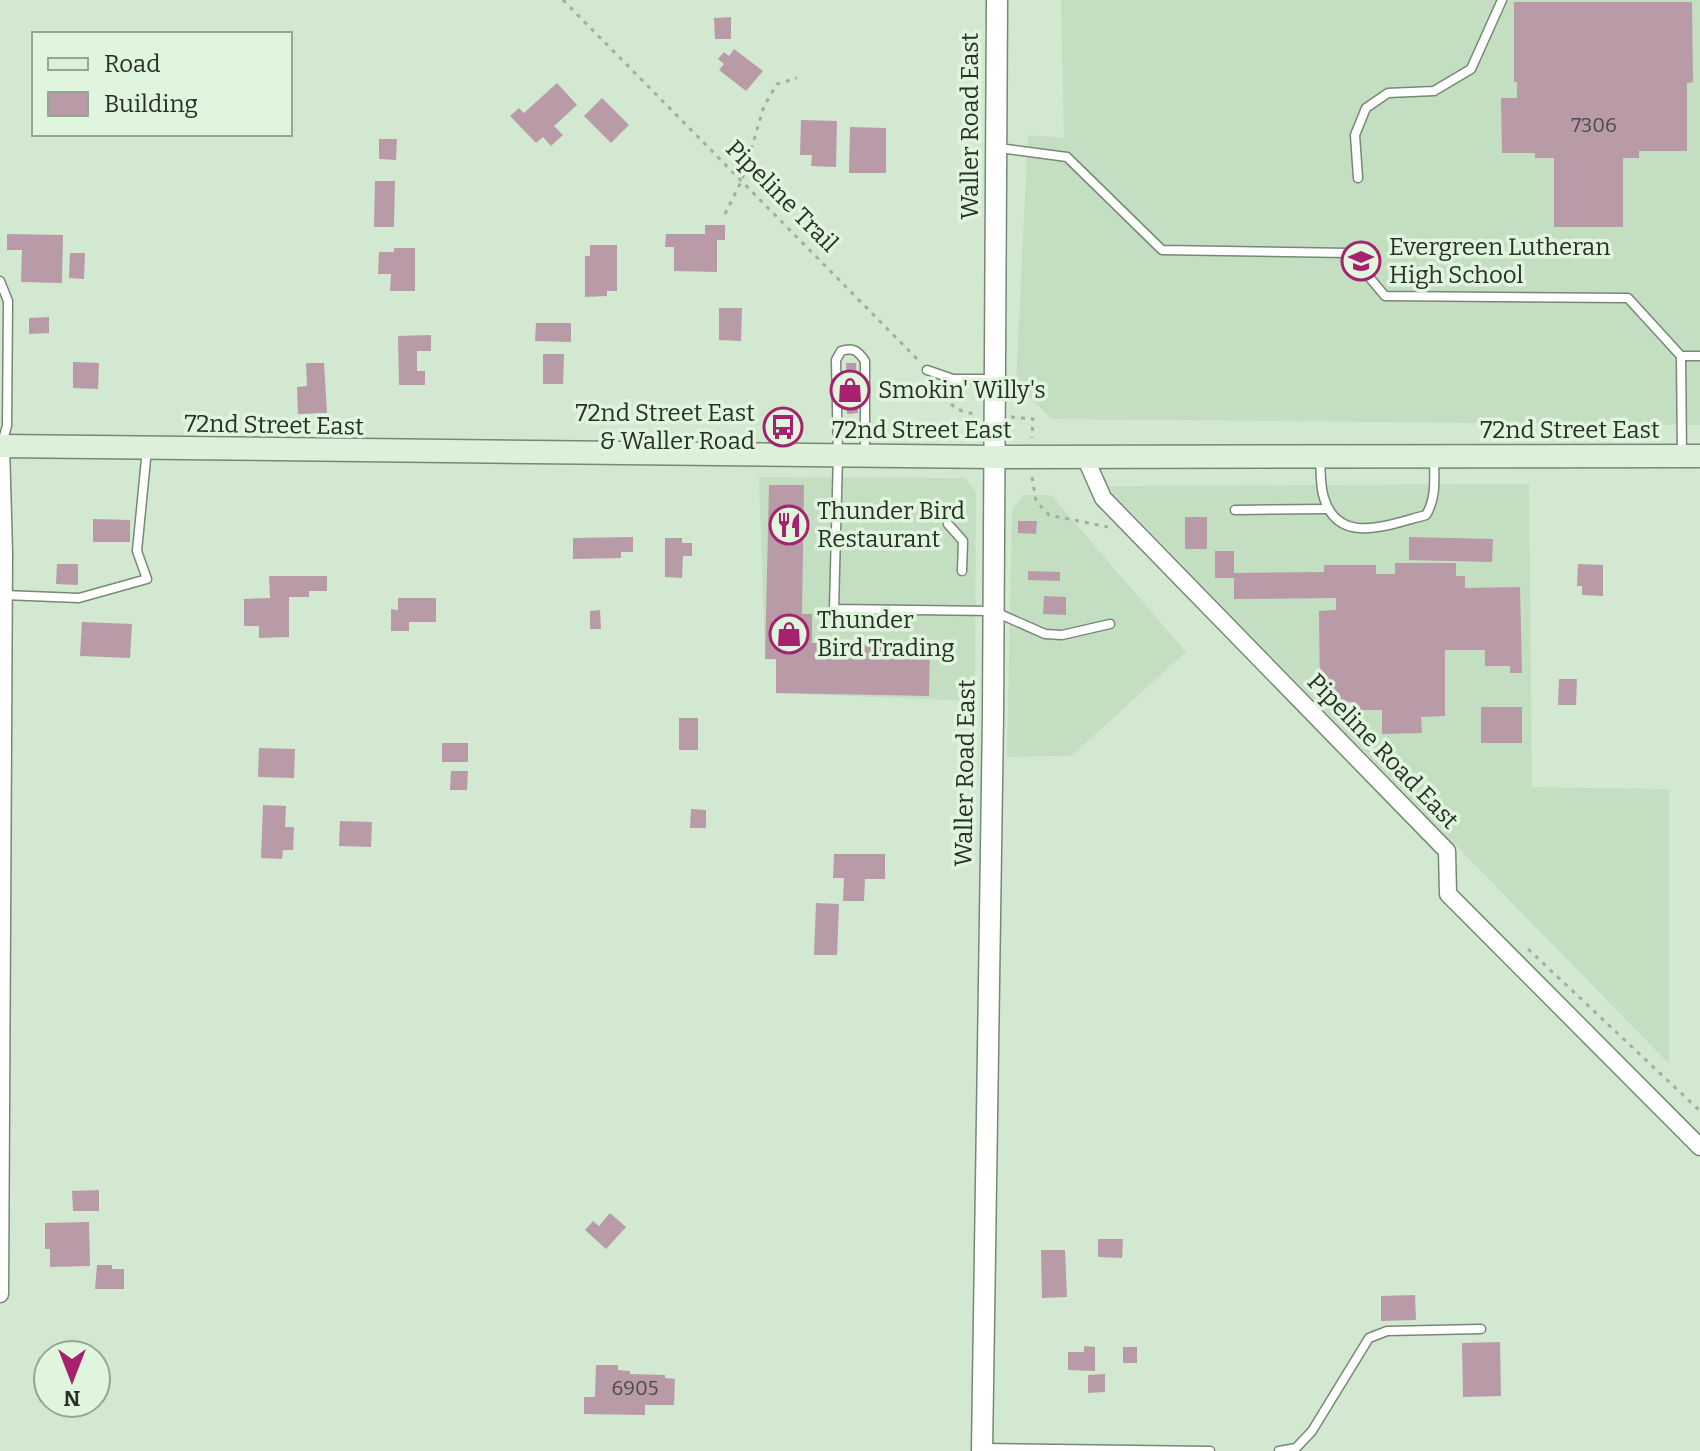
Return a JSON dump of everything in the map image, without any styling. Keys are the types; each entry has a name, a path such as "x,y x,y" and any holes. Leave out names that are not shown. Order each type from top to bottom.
{"main road":[{"name":"72nd Street East","path":"0,456 147,449 993,457 1691,456"}],"street":[{"name":"Waller Road East","path":"982,1449 997,0"},
{"path":"0,456 4,595 0,1294"},
{"name":"Pipeline Road East","path":"1085,457 1103,498 1447,851 1448,894 1700,1147"}],"lane":[{"path":"1358,178 1355,135 1366,108 1388,93 1434,91 1471,69 1502,0"},
{"path":"997,148 1067,157 1162,250 1349,253 1385,296 1628,298 1681,356 1691,456"},
{"path":"0,281 8,301 7,426 0,456"},
{"path":"865,456 865,361 858,351 849,348 841,351 836,360 838,455 834,609 993,611 1045,634 1062,635 1110,624"},
{"path":"1681,356 1700,356"},
{"path":"927,370 953,379 995,379"},
{"path":"4,595 79,598 147,579 137,551 147,449"},
{"path":"1319,456 1323,496 1335,521 1344,527 1374,528 1426,515 1435,491 1434,456"},
{"path":"1235,510 1328,509"},
{"path":"948,524 963,541 962,571"},
{"path":"1279,1451 1296,1448 1312,1431 1369,1338 1387,1331 1481,1329"},
{"path":"982,1449 1210,1451"}],"path":[{"name":"Pipeline Trail","path":"563,0 927,370 950,405 958,412 974,414"},
{"path":"725,214 742,180 764,106 777,84 797,78"},
{"path":"1018,418 1033,419 1033,431"}],"shaded area":[{"name":"Evergreen Lutheran High School","path":"1061,0 1700,0 1700,425 1052,419 1016,384 1028,135 1064,138"},
{"path":"759,477 965,478 976,492 975,701 776,693 776,660 765,659"},
{"path":"1529,484 1532,787 1669,789 1669,1064 1106,486"},
{"path":"1023,495 1051,495 1186,652 1071,756 1007,757 1012,510"}],"building":[{"path":"1514,2 1692,2 1693,82 1687,83 1687,151 1639,151 1639,158 1623,158 1623,227 1554,227 1554,158 1535,158 1535,153 1502,153 1501,98 1517,98 1517,82 1514,82"},
{"path":"731,17 731,39 715,39 714,18"},
{"path":"734,49 763,71 746,91 719,70 724,64 718,59 724,52 729,56"},
{"path":"557,83 577,105 554,126 563,135 551,146 543,137 536,143 510,116 519,108 524,113"},
{"path":"602,98 629,125 611,143 584,116"},
{"path":"801,120 837,121 836,167 811,166 812,155 800,155"},
{"path":"850,127 886,128 886,173 849,173"},
{"path":"379,139 397,139 396,160 379,159"},
{"path":"375,181 395,181 394,227 374,227"},
{"path":"705,225 725,225 725,240 717,240 717,272 674,271 674,247 665,247 666,234 705,234"},
{"path":"7,234 63,235 62,283 21,282 22,250 7,250"},
{"path":"590,245 617,245 617,291 607,291 607,296 585,297 585,256 590,256"},
{"path":"394,248 415,248 415,291 390,291 391,274 378,274 379,252 394,252"},
{"path":"70,253 85,253 84,279 69,278"},
{"path":"719,308 742,308 741,341 719,340"},
{"path":"49,317 49,333 29,334 29,318"},
{"path":"536,323 571,323 571,342 535,341"},
{"path":"431,335 431,351 417,351 417,371 425,371 425,385 399,385 398,336"},
{"path":"543,354 564,354 563,384 543,384"},
{"path":"73,362 99,363 98,389 73,388"},
{"path":"306,363 324,363 327,413 298,414 297,387 307,386"},
{"path":"846,363 856,363 858,413 847,414"},
{"path":"769,485 804,485 802,614 812,614 812,643 930,645 929,696 776,693 776,659 765,659"},
{"path":"1185,517 1207,517 1207,549 1185,549"},
{"path":"93,519 130,520 130,542 93,542"},
{"path":"1018,521 1037,521 1036,534 1018,533"},
{"path":"633,537 633,552 621,552 621,558 573,559 573,538"},
{"path":"1409,537 1493,539 1492,562 1409,560"},
{"path":"665,538 682,538 682,543 692,543 692,556 683,556 682,578 665,577"},
{"path":"1215,551 1234,551 1234,573 1324,572 1324,565 1376,565 1376,574 1395,574 1395,563 1456,563 1456,576 1465,576 1465,588 1520,587 1522,673 1510,673 1510,666 1485,666 1485,650 1445,650 1445,716 1421,717 1422,733 1382,734 1382,710 1353,710 1353,702 1334,702 1334,694 1320,694 1319,611 1336,610 1336,598 1234,599 1234,578 1215,578"},
{"path":"57,564 78,564 78,585 56,584"},
{"path":"1578,564 1603,565 1603,596 1582,595 1582,586 1577,586"},
{"path":"1028,571 1060,572 1060,581 1028,580"},
{"path":"269,576 327,576 327,591 309,591 309,597 289,597 289,637 259,638 259,626 244,626 244,599 270,598"},
{"path":"1044,596 1066,597 1066,615 1043,614"},
{"path":"398,598 436,598 436,622 409,622 409,631 391,631 391,609 398,610"},
{"path":"600,610 601,629 590,629 590,611"},
{"path":"82,622 132,624 130,658 80,656"},
{"path":"1559,679 1577,679 1576,705 1558,705"},
{"path":"1481,707 1522,707 1522,743 1481,743"},
{"path":"679,718 698,718 698,750 679,750"},
{"path":"442,743 468,743 468,762 442,762"},
{"path":"259,748 295,749 294,778 258,777"},
{"path":"451,771 468,771 467,790 450,790"},
{"path":"263,805 286,806 285,827 294,827 293,850 283,850 282,859 261,858"},
{"path":"691,809 706,810 706,828 690,828"},
{"path":"340,821 372,822 371,847 339,846"},
{"path":"834,854 885,854 885,879 865,879 864,901 843,901 844,878 833,878"},
{"path":"816,903 839,904 837,955 814,955"},
{"path":"99,1190 99,1211 73,1211 72,1191"},
{"path":"610,1213 626,1227 606,1249 585,1230 593,1221 599,1226"},
{"path":"89,1222 90,1266 50,1267 50,1249 45,1249 45,1223"},
{"path":"1098,1239 1123,1239 1122,1258 1098,1257"},
{"path":"1041,1250 1065,1250 1067,1297 1042,1298"},
{"path":"97,1265 124,1269 124,1289 95,1289"},
{"path":"1415,1295 1416,1320 1381,1321 1381,1296"},
{"path":"1500,1342 1501,1396 1463,1397 1462,1343"},
{"path":"1084,1346 1095,1347 1095,1371 1068,1370 1068,1352 1084,1352"},
{"path":"1123,1347 1137,1347 1137,1363 1123,1363"},
{"path":"596,1365 618,1365 618,1370 630,1371 630,1374 665,1375 665,1378 675,1379 674,1405 645,1405 645,1415 584,1414 584,1397 595,1397"},
{"path":"1105,1374 1105,1392 1088,1393 1088,1375"}],"place":[{"name":"Evergreen Lutheran High School","path":"1361,261"},
{"name":"Smokin' Willy's","path":"850,390"},
{"name":"72nd Street East & Waller Road","path":"783,427"},
{"name":"Thunder Bird Restaurant","path":"789,525"},
{"name":"Thunder Bird Trading","path":"789,634"}]}
